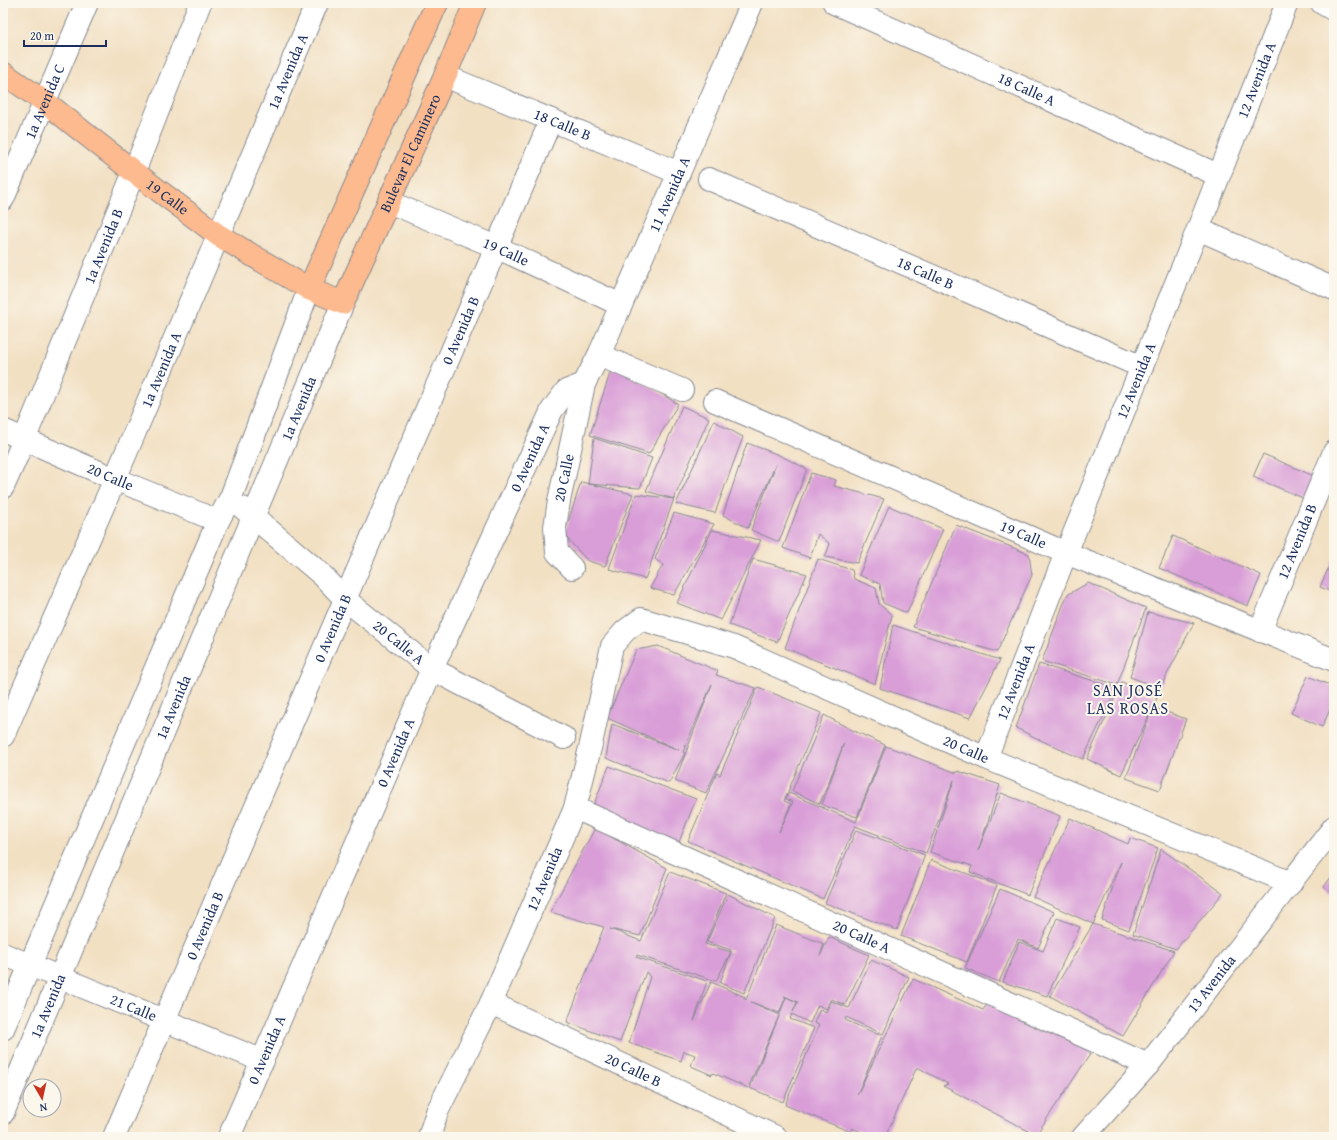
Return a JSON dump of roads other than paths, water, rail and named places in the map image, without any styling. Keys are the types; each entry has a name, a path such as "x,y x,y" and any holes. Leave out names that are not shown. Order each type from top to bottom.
{"main road":[{"path":"309,289 437,3"},
{"name":"Bulevar El Caminero","path":"343,303 445,76 475,3"},
{"name":"19 Calle","path":"3,73 44,102 218,235 309,289 343,303"}],"street":[{"name":"1a Avenida C","path":"3,199 87,3"},
{"name":"1a Avenida B","path":"3,487 24,440 134,172 200,3"},
{"name":"1a Avenida A","path":"3,736 317,3"},
{"name":"11 Avenida A","path":"584,384 599,355 752,3"},
{"name":"18 Calle A","path":"834,3 1218,175"},
{"name":"12 Avenida A","path":"986,758 1066,553 1198,229 1287,3"},
{"path":"1322,3 1334,10"},
{"name":"18 Calle B","path":"445,76 679,173"},
{"name":"0 Avenida B","path":"114,1137 551,120"},
{"name":"18 Calle B","path":"709,179 1142,367"},
{"name":"19 Calle","path":"389,202 496,247 621,305"},
{"path":"1198,229 1334,289"},
{"name":"1a Avenida","path":"3,1029 218,520 230,497 309,289"},
{"name":"1a Avenida","path":"3,1113 343,303"},
{"path":"599,355 682,390"},
{"name":"20 Calle","path":"572,568 557,552 555,527 559,501 584,384"},
{"name":"0 Avenida A","path":"229,1137 432,669 552,410 566,391 584,384"},
{"name":"19 Calle","path":"715,401 1066,553 1334,660"},
{"name":"20 Calle","path":"3,430 114,479 218,520"},
{"name":"12 Avenida B","path":"1260,631 1334,452"},
{"name":"20 Calle A","path":"230,497 321,574 346,600 432,669 564,738"},
{"name":"20 Calle","path":"641,619 734,647 986,758 1291,883"},
{"name":"12 Avenida","path":"429,1137 437,1112 491,1003 575,808 591,744 612,646 625,631 641,619"},
{"name":"20 Calle A","path":"575,808 1148,1065"},
{"name":"13 Avenida","path":"1083,1137 1148,1065 1334,827"},
{"name":"21 Calle","path":"3,954 263,1061"},
{"name":"20 Calle B","path":"491,1003 776,1137"}],"district":[{"name":"SAN JOSÉ LAS ROSAS","path":"1128,699"}]}
